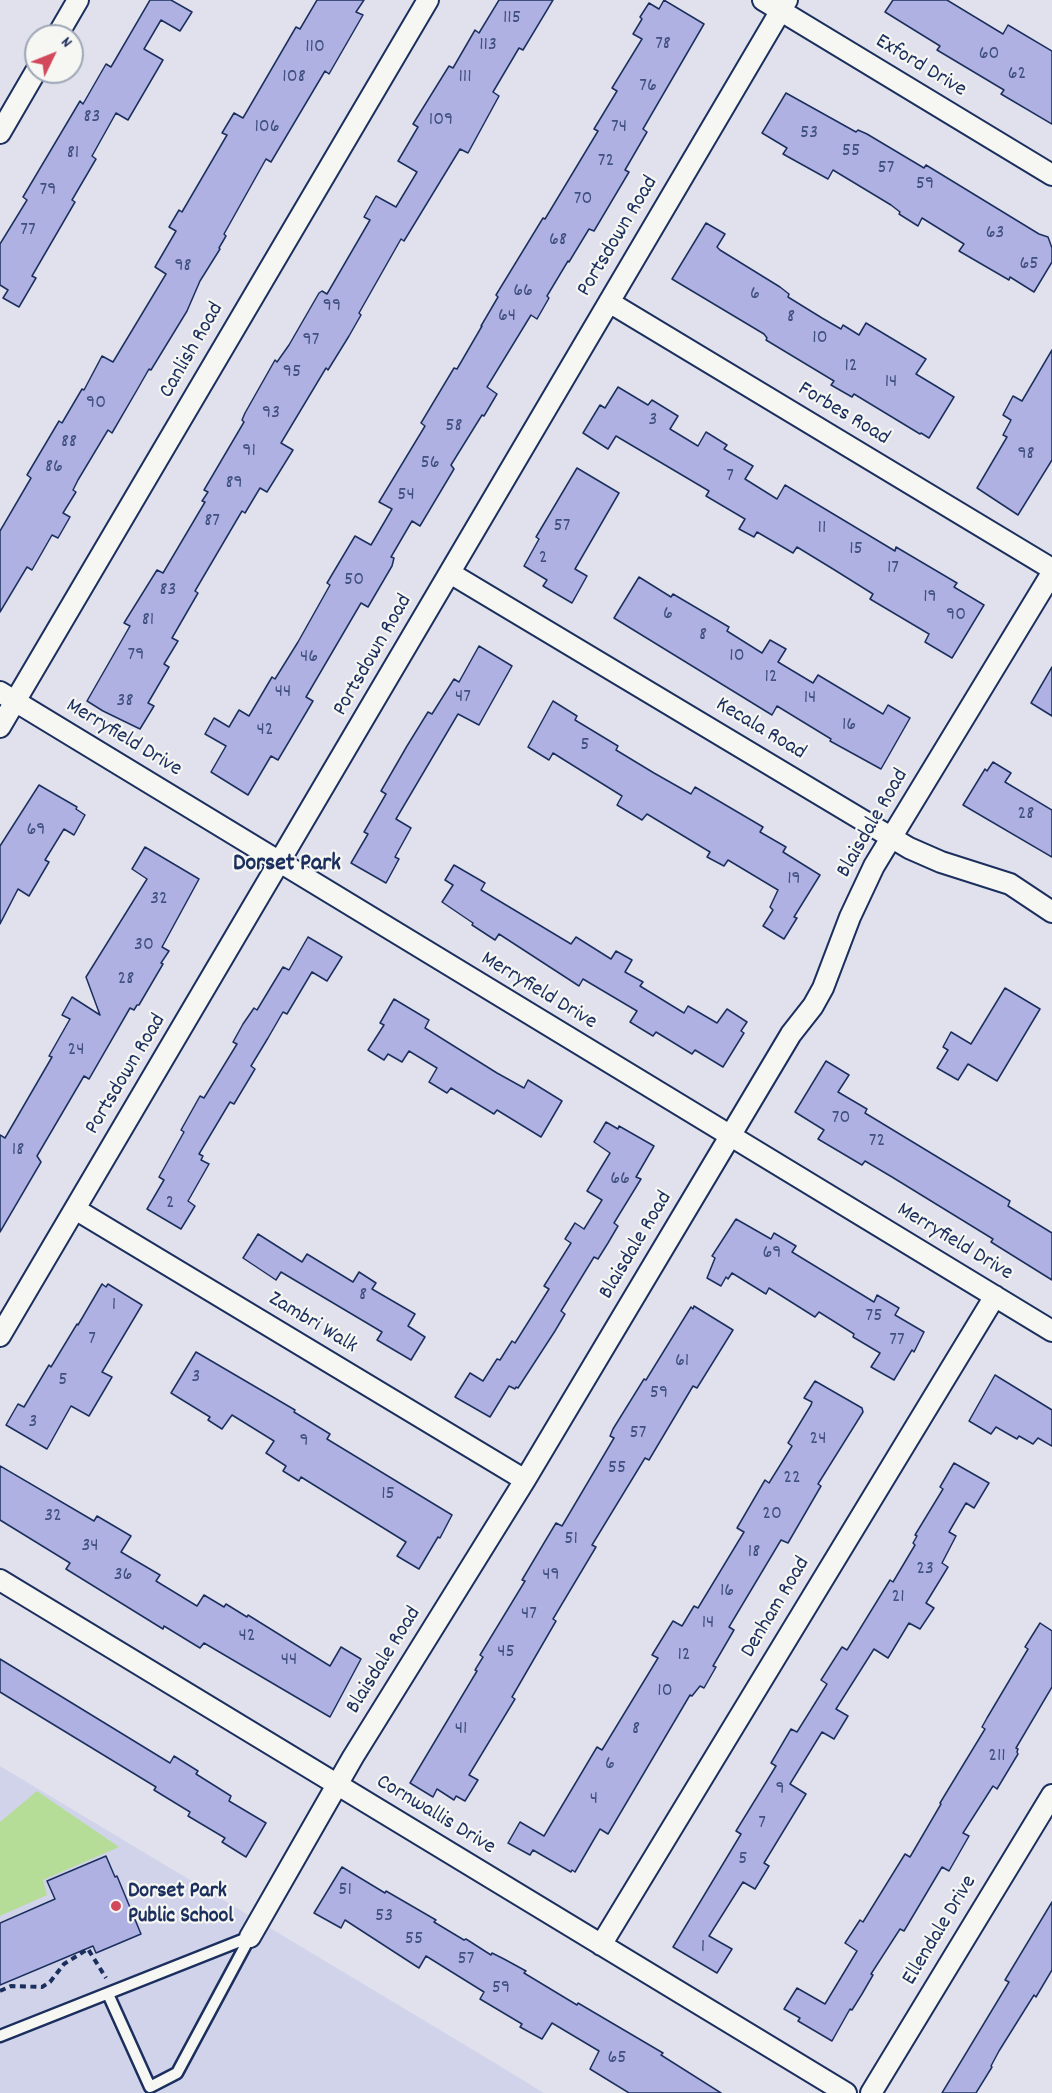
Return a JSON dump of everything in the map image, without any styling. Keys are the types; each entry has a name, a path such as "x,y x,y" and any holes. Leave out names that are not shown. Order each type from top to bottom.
{"street":[{"path":"64,24 78,0"},
{"name":"Canlish Road","path":"0,727 8,697 428,0"},
{"name":"Exford Drive","path":"763,0 784,5 1052,175"},
{"name":"Portsdown Road","path":"0,1336 784,5"},
{"path":"0,133 28,84"},
{"name":"Forbes Road","path":"609,302 1052,571"},
{"name":"Blaisdale Road","path":"250,1937 338,1785 525,1480 791,1034 813,1006 823,988 850,917 874,866 1052,571"},
{"name":"Kecala Road","path":"450,573 922,855 1010,884 1052,912"},
{"name":"Merryfield Drive","path":"8,697 1052,1331"},
{"name":"Zambri Walk","path":"75,1209 525,1480"},
{"name":"Denham Road","path":"601,1945 995,1296"},
{"name":"Cornwallis Drive","path":"0,1580 846,2093"},
{"name":"Ellendale Drive","path":"871,2093 1052,1795"}],"lane":[{"path":"111,1993 150,2087 177,2073 250,1937"},
{"path":"0,2036 250,1937"}],"path":[{"path":"0,1991 11,1986 42,1987 50,1982 64,1964 88,1949 111,1993"}],"shaded area":[{"name":"Dorset Park Public School","path":"0,1766 465,2045 544,2093 0,2093"}],"green space":[{"path":"37,1791 119,1847 43,1880 47,1895 0,1916 0,1822"}],"building":[{"path":"150,0 171,0 192,12 180,31 161,20 144,49 163,60 128,120 116,113 92,156 96,159 72,200 75,202 32,276 36,278 19,307 3,298 8,290 0,285 0,244 27,200 23,197 80,101 83,104 106,64 111,67"},
{"path":"317,0 364,0 356,12 363,15 329,74 325,71 271,162 266,159 224,234 226,236 220,249 200,281 187,311 151,370 149,369 112,433 108,430 78,480 73,490 76,492 63,513 70,517 58,538 52,535 32,570 27,567 0,612 0,531 31,478 27,475 59,421 62,423 82,389 84,390 102,356 113,362 166,274 155,267 176,231 169,227 179,210 182,212 227,135 222,133 234,113 243,118 296,27 300,29"},
{"path":"499,0 553,0 523,50 519,48 493,92 499,96 468,153 460,149 404,241 401,239 359,313 361,315 349,336 328,370 326,368 281,443 293,450 267,492 260,488 245,513 242,511 195,591 198,593 172,638 178,641 164,664 169,667 148,703 154,706 140,729 103,711 87,701 130,626 124,623 157,570 163,573 205,502 202,501 208,492 204,490 244,422 242,420 245,413 275,360 277,362 289,345 319,293 322,291 327,294 370,220 364,217 376,196 396,207 417,172 398,161 418,127 413,124 449,66 453,68 475,30 479,33"},
{"path":"664,0 704,24 643,129 647,132 625,170 629,172 594,231 589,229 568,261 547,296 549,298 537,319 531,315 487,387 497,394 451,465 454,469 420,526 412,521 391,557 394,558 392,566 368,607 361,603 306,697 313,701 278,760 271,756 248,795 211,772 226,746 205,734 214,718 229,727 239,710 249,716 272,677 275,679 298,642 330,585 327,583 355,536 371,545 392,509 379,502 425,426 421,423 454,368 457,369 498,297 496,295 598,131 594,129 617,91 612,88 642,39 633,34 642,19 640,17 649,3 659,9"},
{"path":"893,0 947,0 1003,34 1008,25 1052,51 1052,124 1001,94 1004,90 937,50 940,46 885,12"},
{"path":"786,93 856,132 858,130 867,134 924,168 926,165 1039,234 1048,237 1052,248 1052,262 1034,292 959,251 964,244 922,218 918,226 899,214 900,212 891,205 833,170 828,179 783,154 787,148 762,133"},
{"path":"706,223 725,234 717,247 720,250 780,287 789,294 788,297 841,329 843,325 859,335 866,323 926,359 916,374 954,397 929,438 854,394 852,397 831,385 834,381 766,340 764,334 672,279"},
{"path":"1052,350 1052,460 1018,515 977,488 1007,437 1003,435 1011,420 1003,415 1013,396 1022,401"},
{"path":"618,387 648,405 652,400 678,416 670,429 698,446 706,432 727,445 724,449 753,466 745,479 777,499 785,485 895,551 896,547 957,583 954,587 984,605 952,658 925,642 929,634 870,599 873,594 797,547 793,553 757,532 754,537 739,529 745,519 706,496 709,491 616,436 608,449 583,433 600,405 605,408"},
{"path":"577,468 619,493 575,569 587,576 572,603 543,586 547,580 524,566 539,539 536,537"},
{"path":"639,577 671,597 673,594 729,627 727,631 762,653 770,640 786,649 778,662 813,683 818,675 883,714 888,705 910,718 881,769 830,741 831,739 777,706 772,715 614,618"},
{"path":"479,646 512,666 479,725 458,714 396,819 411,828 395,857 399,859 386,883 351,863 368,834 364,832 386,794 381,791 407,746 428,712 432,714 454,679 459,682"},
{"path":"1052,667 1052,716 1031,703"},
{"path":"553,701 577,716 575,720 618,746 616,750 654,773 691,794 695,787 763,827 760,832 786,847 783,852 820,875 794,917 797,918 784,939 763,926 773,910 770,907 778,890 728,860 724,866 707,857 710,852 647,814 642,820 617,805 622,796 553,753 549,760 528,747"},
{"path":"993,762 1011,773 1005,782 1052,810 1052,857 963,805 985,769 987,771"},
{"path":"39,785 77,807 76,809 85,815 74,835 64,829 45,860 49,862 29,896 18,889 0,924 0,846"},
{"path":"145,847 199,879 162,947 169,951 161,963 163,964 139,1005 134,1010 130,1008 89,1079 84,1076 37,1156 41,1162 0,1232 0,1135 5,1138 52,1057 49,1056 70,1019 62,1015 72,997 100,1015 86,977 147,879 132,869"},
{"path":"454,865 485,883 481,890 571,944 576,937 611,959 616,951 632,960 625,972 643,982 640,986 684,1013 688,1006 717,1023 727,1009 747,1022 741,1031 744,1033 723,1067 695,1050 692,1054 656,1032 653,1036 630,1022 637,1011 583,979 579,986 499,934 495,940 472,925 473,923 442,902 453,885 445,880"},
{"path":"308,937 342,957 327,981 312,972 287,1014 283,1012 251,1066 255,1069 234,1104 230,1102 199,1154 203,1156 201,1160 209,1164 188,1201 195,1206 181,1229 147,1209 164,1180 159,1177 184,1132 181,1130 200,1096 204,1098 237,1044 233,1042 243,1024 254,1008 257,1010 283,967 289,970"},
{"path":"1005,988 1040,1009 997,1081 968,1064 958,1080 937,1068 948,1050 943,1047 951,1032 971,1044"},
{"path":"394,999 429,1020 425,1028 497,1073 524,1088 528,1080 562,1101 541,1137 497,1110 494,1114 451,1088 447,1093 429,1082 437,1068 409,1051 402,1062 388,1054 384,1060 368,1050 384,1025 380,1023"},
{"path":"826,1061 849,1075 838,1092 867,1109 865,1113 1010,1201 1008,1206 1052,1233 1052,1280 991,1242 993,1239 892,1177 865,1161 862,1165 818,1139 824,1130 795,1112"},
{"path":"606,1122 618,1129 619,1126 654,1146 636,1177 641,1179 614,1223 618,1226 598,1259 594,1257 561,1311 565,1314 555,1331 518,1388 509,1386 490,1417 455,1397 470,1373 483,1381 512,1341 515,1343 549,1289 544,1286 571,1243 565,1239 575,1223 584,1229 602,1200 587,1191 610,1153 594,1142"},
{"path":"736,1219 771,1239 774,1233 796,1246 792,1252 874,1302 877,1295 899,1308 895,1315 924,1332 914,1352 912,1350 894,1380 871,1367 880,1353 819,1312 815,1317 769,1288 766,1294 732,1273 728,1279 726,1277 721,1286 707,1278 715,1258 712,1256"},
{"path":"258,1234 302,1262 307,1254 353,1282 359,1272 376,1283 372,1289 415,1314 408,1326 425,1337 411,1360 377,1340 382,1332 281,1272 276,1280 243,1258"},
{"path":"102,1284 106,1287 108,1284 142,1305 102,1372 112,1377 89,1416 71,1406 47,1449 6,1425 18,1404 24,1407"},
{"path":"694,1306 733,1330 697,1388 693,1386 649,1460 645,1458 592,1545 596,1547 553,1619 556,1621 512,1697 515,1699 469,1775 478,1780 465,1801 456,1796 454,1800 437,1789 433,1797 410,1783 477,1671 475,1670 483,1657 480,1655 525,1581 522,1580 544,1543 556,1523 562,1526 614,1438 610,1436 613,1429 691,1307 693,1309"},
{"path":"196,1352 295,1410 294,1412 330,1434 327,1439 452,1515 419,1569 397,1556 406,1542 301,1477 299,1481 283,1471 286,1466 266,1453 274,1441 232,1415 222,1429 208,1420 210,1417 171,1393"},
{"path":"995,1375 1052,1410 1052,1446 1038,1438 1033,1444 1019,1436 1017,1439 996,1427 991,1434 969,1421"},
{"path":"815,1381 862,1408 863,1412 818,1484 821,1486 788,1543 781,1540 729,1627 734,1630 713,1666 716,1667 704,1688 700,1686 692,1696 690,1695 608,1834 600,1829 575,1872 572,1870 571,1872 533,1850 530,1855 508,1843 520,1822 544,1836 597,1747 602,1750 658,1658 652,1655 673,1621 682,1626 694,1606 698,1608 744,1532 737,1528 765,1480 769,1483 792,1446 788,1443 811,1405 812,1402 804,1398"},
{"path":"954,1463 989,1483 974,1508 966,1503 949,1532 956,1536 942,1563 948,1567 926,1603 934,1608 920,1629 909,1623 888,1658 874,1649 836,1709 848,1716 834,1739 822,1732 790,1784 806,1794 764,1863 769,1866 755,1889 743,1882 709,1936 732,1949 717,1973 673,1947 741,1834 736,1831 776,1766 771,1763 791,1729 797,1732 827,1684 821,1680 842,1647 847,1650 890,1580 893,1582 915,1545 913,1543 917,1536 915,1535 943,1489 940,1487"},
{"path":"0,1466 94,1521 97,1516 131,1536 121,1552 160,1575 156,1581 197,1606 204,1595 224,1607 226,1604 247,1617 248,1615 330,1666 341,1647 361,1659 330,1717 204,1643 200,1648 164,1626 163,1629 66,1569 70,1563 0,1520"},
{"path":"1040,1623 1052,1631 1052,1687 1016,1748 1018,1754 997,1789 993,1786 963,1833 969,1836 949,1871 942,1867 904,1931 900,1929 871,1974 873,1975 862,1994 852,2010 850,2009 832,2041 798,2021 800,2018 784,2009 797,1988 825,2004 857,1951 845,1943 860,1920 863,1922 905,1854 910,1857 985,1729 982,1727 1028,1649 1025,1647"},
{"path":"0,1659 170,1763 174,1756 198,1771 196,1774 231,1796 229,1801 266,1823 246,1857 222,1842 225,1838 188,1816 190,1812 154,1790 156,1787 0,1692"},
{"path":"106,1856 115,1877 117,1876 141,1934 96,1953 93,1946 0,1985 0,1923 55,1899 47,1881"},
{"path":"342,1867 436,1920 434,1922 464,1940 526,1971 524,1973 577,2005 578,2003 663,2053 661,2055 721,2093 629,2093 590,2069 599,2051 552,2023 542,2039 520,2027 522,2024 480,1999 484,1992 426,1956 419,1968 345,1920 341,1928 314,1913"},
{"path":"1052,1902 1052,1970 999,2051 976,2093 942,2093 1009,1982 1005,1980"}],"place":[{"name":"Dorset Park Public School","path":"116,1906"}],"district":[{"name":"Dorset Park","path":"287,866"}]}
